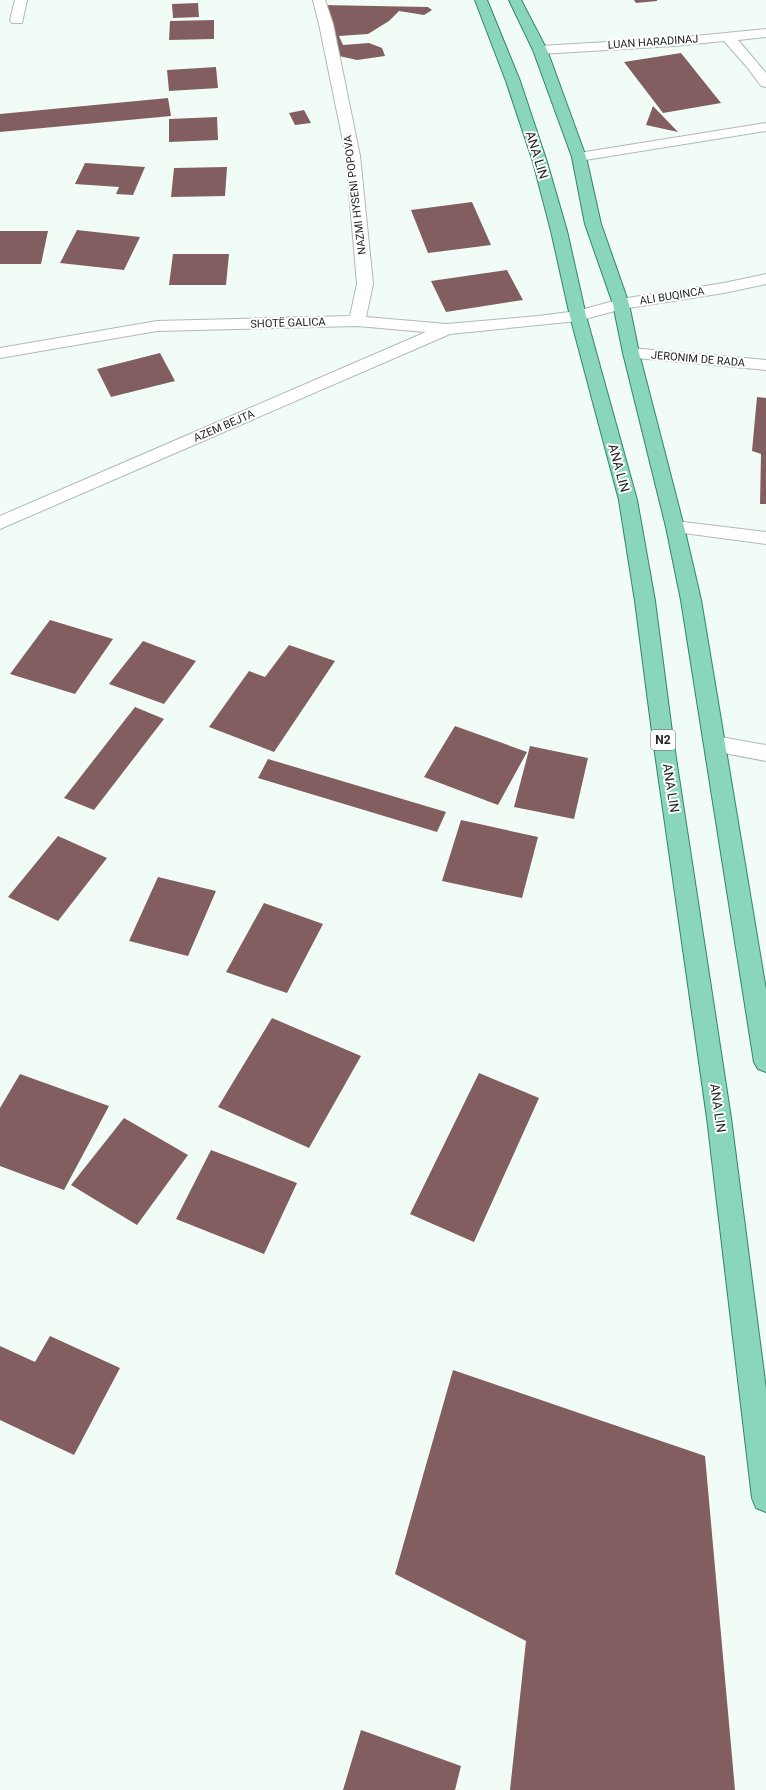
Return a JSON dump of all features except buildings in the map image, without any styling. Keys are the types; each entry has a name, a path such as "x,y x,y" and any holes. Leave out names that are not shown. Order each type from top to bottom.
{"main road":[{"name":"ANA LIN","path":"481,0 513,81 540,162 559,231 578,316 628,500 645,600 662,732 719,1118 766,1498"},
{"path":"515,0 540,50 579,156 593,224 620,304 675,527 691,600 766,1062"}],"street":[{"path":"17,20 21,0"},
{"name":"NAZMI HYSENI POPOVA","path":"319,0 326,24 353,156 365,284 357,321"},
{"name":"LUAN HARADINAJ","path":"540,50 674,42 766,32"},
{"path":"727,36 752,64 766,83"},
{"path":"752,64 766,62"},
{"path":"579,156 766,127"},
{"name":"ALI BUQINCA","path":"578,316 620,304 724,288 766,279"},
{"name":"SHOTË GALICA","path":"0,353 157,326 357,321 447,329 578,316"},
{"name":"AZEM BEJTA","path":"0,522 447,329"},
{"name":"JERONIM DE RADA","path":"631,353 766,365"},
{"path":"675,527 766,538"},
{"path":"715,744 766,753"}]}
